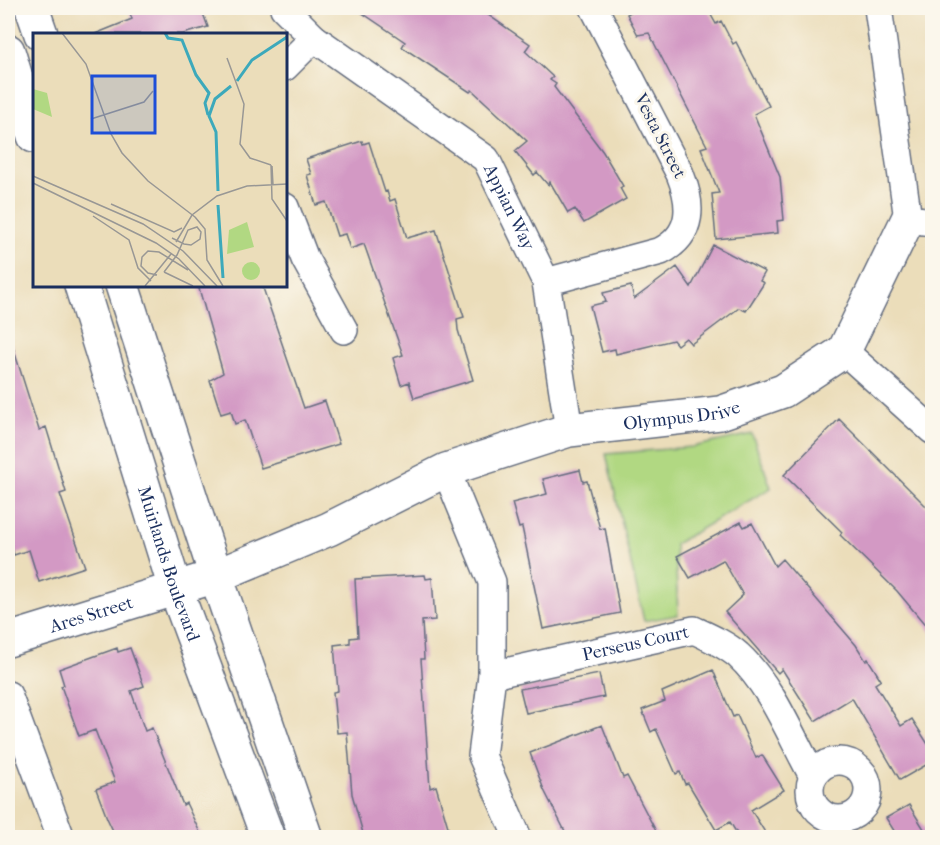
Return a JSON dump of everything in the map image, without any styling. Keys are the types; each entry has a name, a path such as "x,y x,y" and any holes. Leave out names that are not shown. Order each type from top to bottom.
{"main road":[{"path":"32,8 41,33"},
{"path":"8,51 33,133"},
{"path":"844,351 920,220"},
{"name":"Muirlands Boulevard","path":"81,286 175,588 268,837"},
{"path":"122,286 216,576 306,837"},
{"name":"Olympus Drive","path":"175,588 216,576 328,529 446,470 569,430 720,413 783,391 844,351"},
{"name":"Ares Street","path":"8,640 175,588"}],"street":[{"name":"Appian Way","path":"284,8 314,38 486,159 546,282 569,430"},
{"name":"Vesta Street","path":"546,282 661,251 676,239 690,217 688,194 680,174 594,8"},
{"path":"878,8 920,220"},
{"path":"286,66 314,38"},
{"path":"286,210 305,259 344,330"},
{"path":"844,351 933,430"},
{"path":"446,470 492,582 492,675 483,756 518,837"},
{"name":"Perseus Court","path":"492,675 694,630 721,643 738,656 756,677 813,776"},
{"path":"8,695 61,837"}],"green space":[{"path":"752,434 771,488 675,544 678,615 644,621 606,454 692,447"}],"building":[{"path":"128,8 201,8 208,27 187,33 97,33 132,19"},
{"path":"355,8 478,8 530,44 525,51 553,77 550,80 556,84 554,87 603,152 623,186 620,188 626,199 584,223 575,209 568,213 550,182 548,185 537,172 534,175 515,151 527,141 472,90 470,92 402,47 405,42"},
{"path":"637,8 707,8 716,24 721,21 733,44 736,42 769,106 754,114 780,177 784,220 777,221 778,233 716,239 712,194 719,193 701,148 707,146 649,33 638,35 627,14"},
{"path":"362,141 363,144 369,142 385,192 387,191 390,201 395,199 407,238 436,230 464,317 457,319 458,330 473,380 414,398 409,382 401,385 393,358 403,355 364,244 350,249 345,234 337,236 326,202 316,205 307,175 311,174 306,159"},
{"path":"713,245 765,272 760,281 764,283 746,311 739,308 691,344 686,338 677,345 673,340 616,354 615,349 602,352 590,306 606,302 603,293 631,286 634,299 677,267 691,287"},
{"path":"198,286 262,286 304,408 325,401 339,444 261,468 245,420 235,424 231,411 221,414 210,380 223,373"},
{"path":"8,344 12,344 39,430 46,427 66,492 60,494 85,567 39,582 29,550 14,555 8,534"},
{"path":"839,419 933,513 933,634 897,591 840,535 842,532 784,475"},
{"path":"580,470 583,482 587,481 600,529 605,528 620,613 543,629 522,527 519,528 512,503 547,494 543,479"},
{"path":"741,522 744,527 752,523 775,566 782,559 856,645 866,661 868,659 881,680 875,684 901,726 912,719 933,752 933,761 900,780 852,698 815,721 782,669 778,673 725,612 743,595 723,560 690,578 677,556"},
{"path":"425,575 426,579 432,578 435,620 422,621 424,659 421,659 430,788 436,786 451,837 364,837 352,794 347,732 337,733 333,692 338,691 334,645 350,643 350,638 358,637 355,579"},
{"path":"117,648 118,652 130,648 144,686 131,691 145,731 152,728 183,805 186,803 202,837 116,837 107,818 96,789 115,782 95,730 79,736 61,686 64,685 59,669"},
{"path":"713,670 733,717 737,715 756,758 762,755 784,790 751,810 768,837 739,837 730,822 716,830 688,783 685,784 680,772 676,774 656,729 651,732 642,710 665,701 662,692"},
{"path":"599,674 604,697 526,713 520,689"},
{"path":"602,725 623,778 627,776 659,837 568,837 544,790 530,753"},
{"path":"909,805 929,837 898,837 886,818"}]}
